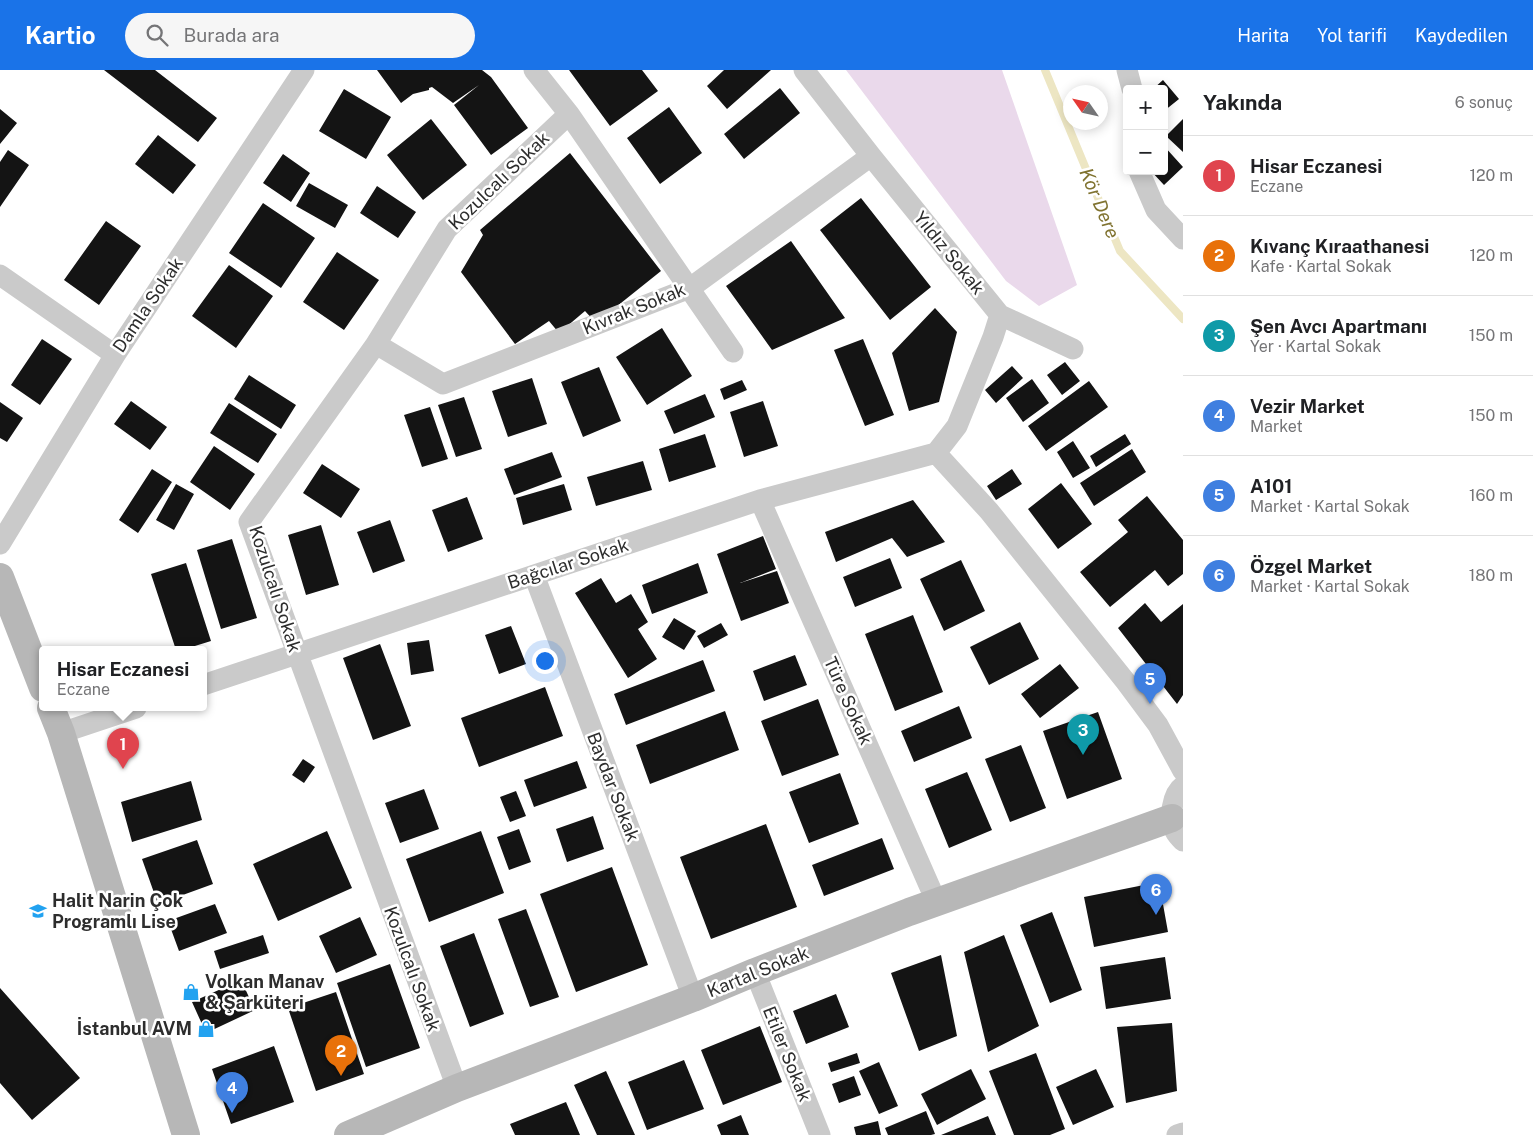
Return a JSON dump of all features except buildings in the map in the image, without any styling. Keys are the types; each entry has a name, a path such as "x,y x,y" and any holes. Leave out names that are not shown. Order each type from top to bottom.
{"street":[{"name":"Damla Sokak","path":"0,544 115,354 304,70"},
{"path":"534,70 569,114 733,352"},
{"name":"Yıldız Sokak","path":"804,70 1000,316"},
{"path":"1127,70 1131,85"},
{"name":"Kozulcalı Sokak","path":"456,1088 249,522 376,344 446,229 569,114"},
{"name":"Kıvrak Sokak","path":"376,344 442,384 690,288 871,156"},
{"path":"1141,175 1156,210 1183,239"},
{"path":"0,275 115,354"},
{"path":"1072,349 1000,316 957,426 936,453 989,510 1126,682 1158,725 1183,771"},
{"name":"Bağcılar Sokak","path":"207,685 760,500 936,453"},
{"name":"Türe Sokak","path":"760,500 936,902"},
{"name":"Baydar Sokak","path":"534,575 693,998"},
{"path":"0,577 39,678"},
{"path":"52,711 61,733 186,1135"},
{"path":"61,733 127,711"},
{"path":"1178,829 1171,808 1180,788 1183,786"},
{"name":"Kartal Sokak","path":"348,1135 456,1088 693,998 936,902 1178,829"},
{"name":"Etiler Sokak","path":"755,972 820,1135"},
{"path":"1177,1135 1183,1133"}],"shaded area":[{"path":"846,70 1002,70 1077,285 1039,306 1006,281"}],"waterway":[{"name":"Kör Dere","path":"1045,70 1120,251 1183,319"}],"place":[{"name":"A101","path":"1150,704"},
{"name":"Şen Avcı Apartmanı","path":"1083,755"},
{"name":"Hisar Eczanesi","path":"123,769"},
{"name":"Halit Narin Çok Programlı Lise","path":"38,911"},
{"name":"Özgel Market","path":"1156,915"},
{"name":"Volkan Manav & Şarküteri","path":"191,992"},
{"name":"İstanbul AVM","path":"206,1029"},
{"name":"Kıvanç Kıraathanesi","path":"341,1076"},
{"name":"Vezir Market","path":"232,1113"}]}
